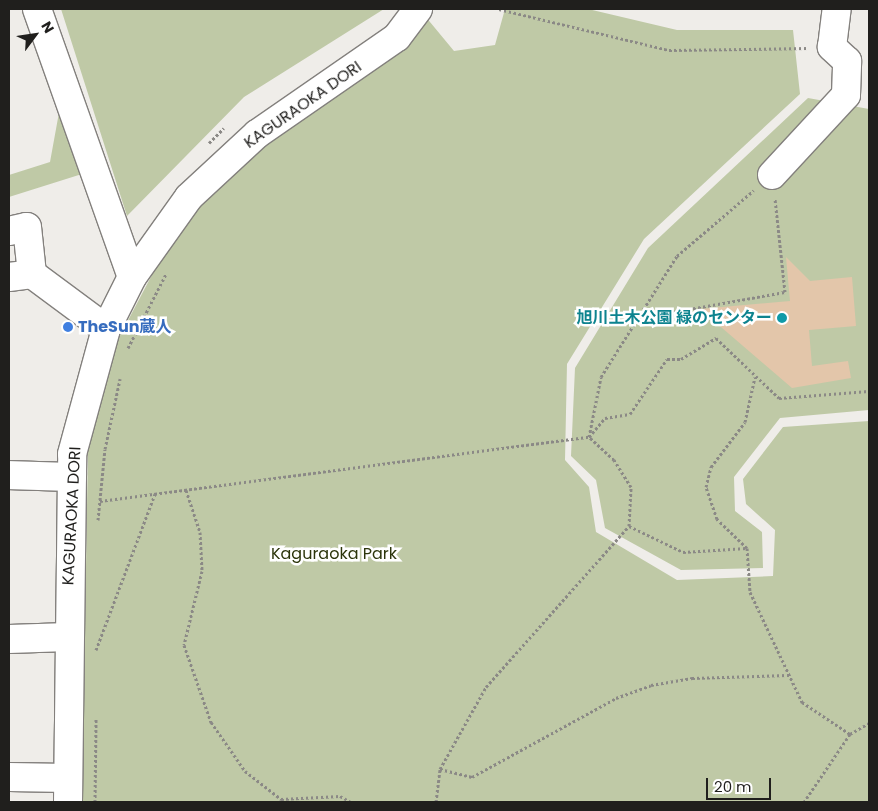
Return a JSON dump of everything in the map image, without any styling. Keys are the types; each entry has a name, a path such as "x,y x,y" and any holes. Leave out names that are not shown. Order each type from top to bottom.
{"street":[{"path":"37,9 132,277"},
{"name":"KAGURAOKA DORI","path":"68,790 68,637 72,454 106,328 132,277 189,197 256,134 397,37 418,9"},
{"path":"772,175 846,95 847,61 832,47 837,9"},
{"path":"9,231 27,227 21,276 106,328"},
{"path":"9,475 72,477"},
{"path":"9,640 68,637"},
{"path":"9,777 68,790"}],"path":[{"path":"498,9 669,50 832,47"},
{"path":"203,149 230,124"},
{"path":"589,437 601,378 677,256 772,175"},
{"path":"639,318 785,292 772,175"},
{"path":"126,352 169,270"},
{"path":"100,501 589,437 605,418 630,414 667,359 681,359 704,342 716,338 779,398 869,391"},
{"path":"97,528 122,372"},
{"path":"755,377 745,422 711,467 706,487 717,520 747,548 750,592 802,702 850,734"},
{"path":"436,802 440,769 486,687 628,526 631,486 614,460 589,437"},
{"path":"186,490 200,532 202,571 184,645 211,722 245,771 281,799 340,796 351,802"},
{"path":"96,650 155,494"},
{"path":"628,526 683,552 747,548"},
{"path":"96,631 96,660"},
{"path":"440,769 472,777 616,698 651,685 692,678 788,675"},
{"path":"95,802 96,707"},
{"path":"804,802 850,734 869,723"}],"green space":[{"path":"61,9 384,9 244,97 127,216"},
{"name":"Kaguraoka Park","path":"505,9 588,9 677,30 793,30 800,94 644,239 567,364 565,460 589,487 596,532 677,580 773,576 775,530 746,504 743,479 783,427 869,421 869,802 82,802 88,447 114,347 163,254 223,177 425,16 454,51 495,45"},
{"path":"808,98 869,109 869,410 780,418 734,477 735,511 762,532 763,568 681,570 605,528 596,480 571,456 575,368 648,248"},
{"path":"60,107 82,174 9,197 9,175 50,162"}],"building":[{"name":"旭川土木公園 緑のセンター","path":"786,257 810,281 852,277 856,326 809,330 812,366 848,361 851,378 792,388 700,309 790,301"}],"place":[{"name":"旭川土木公園 緑のセンター","path":"782,318"},
{"name":"TheSun蔵人","path":"68,327"}]}
